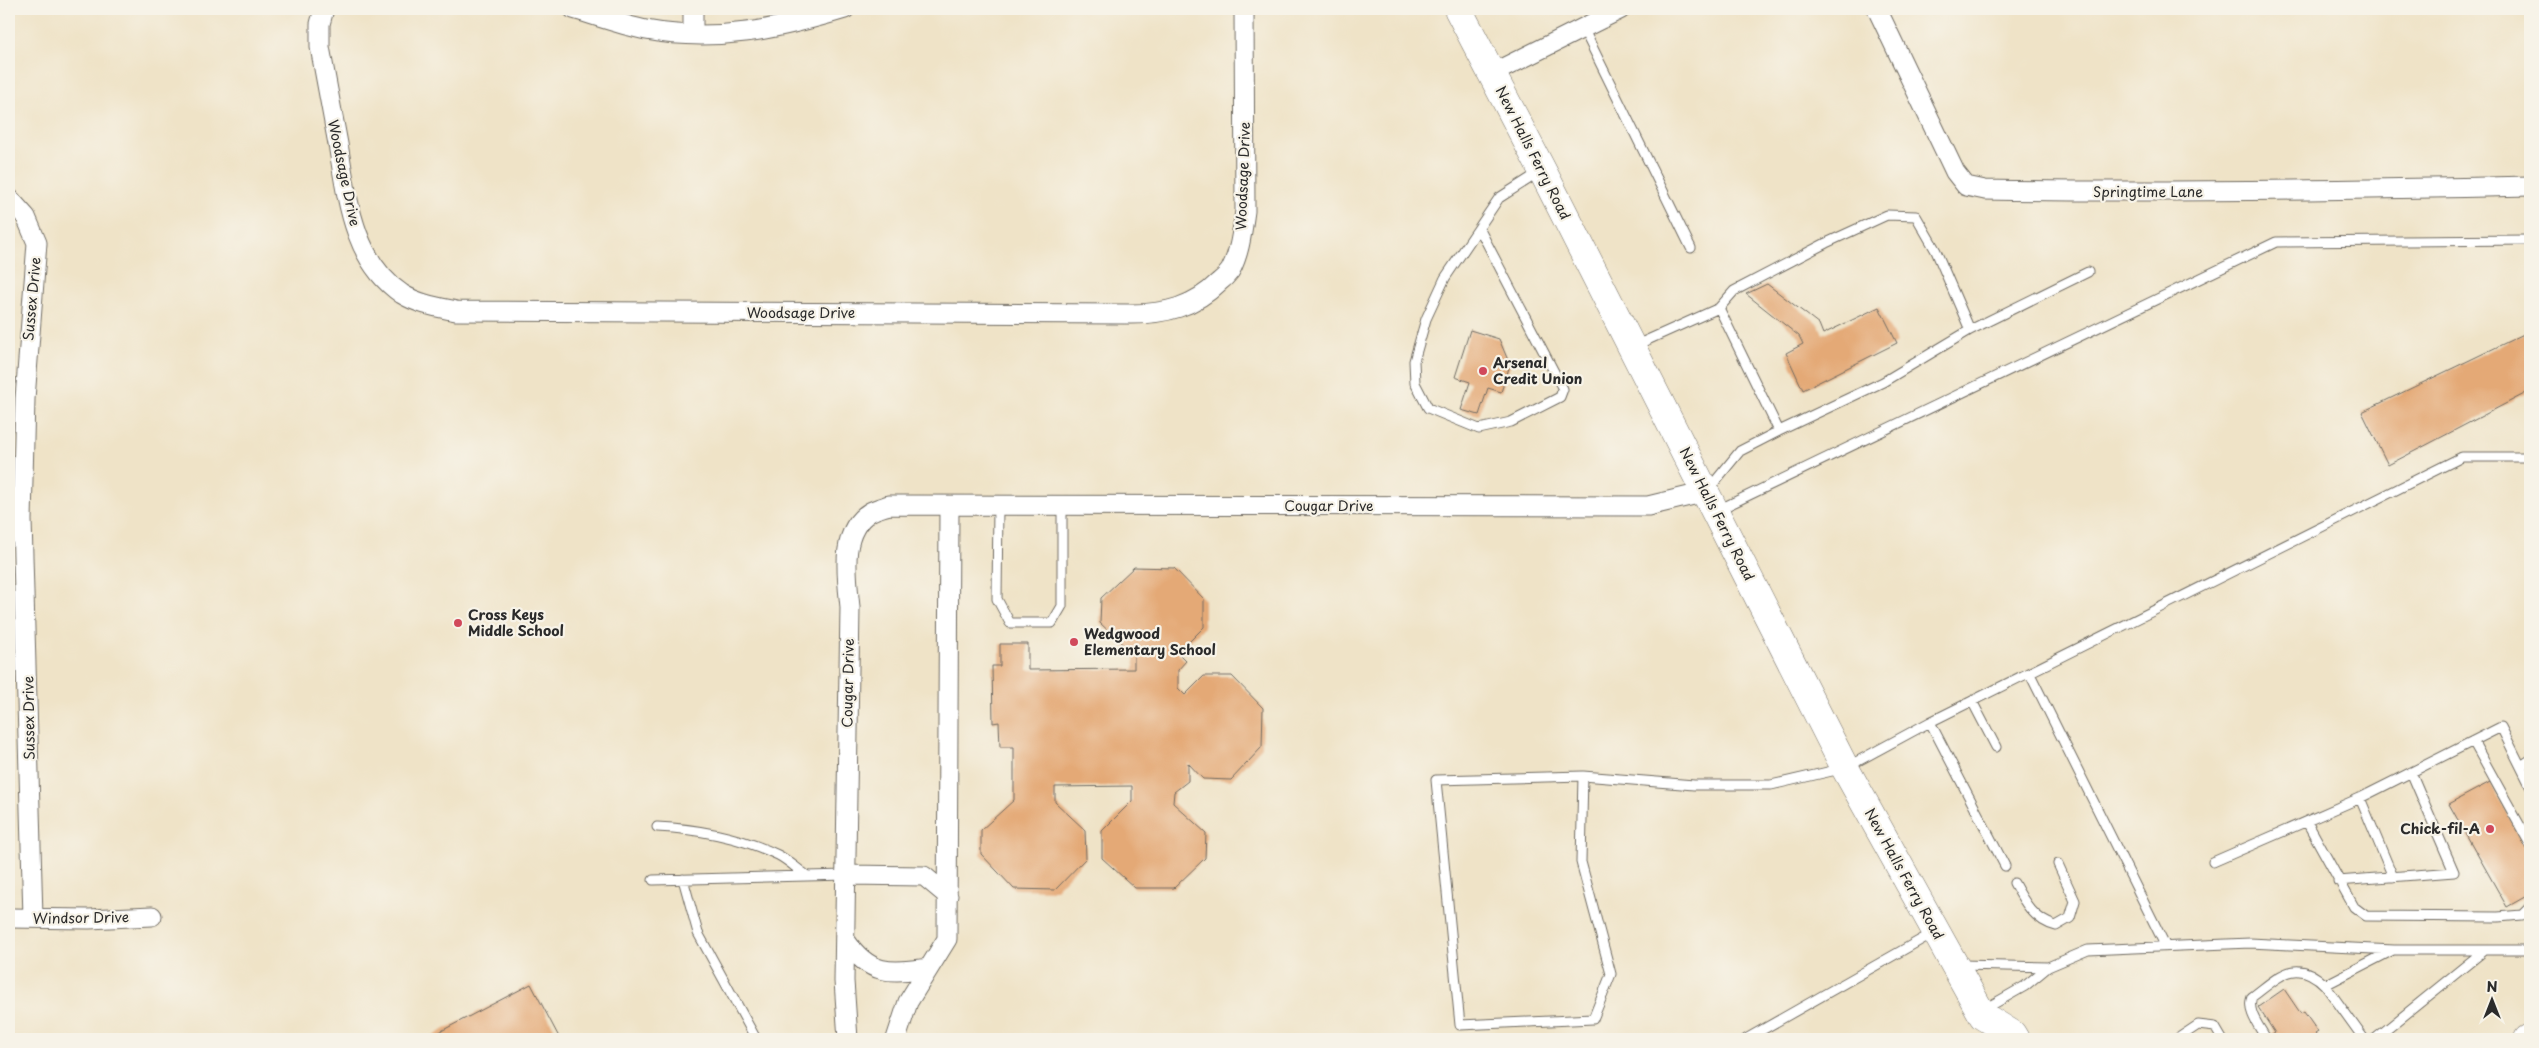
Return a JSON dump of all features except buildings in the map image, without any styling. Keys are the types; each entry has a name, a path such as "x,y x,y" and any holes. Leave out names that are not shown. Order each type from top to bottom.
{"main road":[{"name":"New Halls Ferry Road","path":"1458,9 1632,346 1845,768 1954,964 1980,1022 2012,1034 2014,1039"}],"street":[{"name":"Woodsage Drive","path":"324,9 320,24 320,47 348,204 358,235 369,259 382,277 402,294 424,304 456,311 1131,314 1158,314 1180,308 1207,294 1229,272 1241,241 1245,211 1244,9"},
{"path":"573,9 647,30 693,34 765,31 845,9"},
{"path":"693,9 693,34"},
{"path":"1492,74 1621,9"},
{"name":"Springtime Lane","path":"1877,9 1954,172 1966,186 1985,190 2139,192 2530,186"},
{"name":"Sussex Drive","path":"9,198 26,217 37,243 25,398 22,520 33,918"},
{"name":"Cougar Drive","path":"848,1039 844,989 850,607 847,550 857,524 871,512 889,505 1648,506 1711,502"},
{"path":"896,1039 908,1002 947,939 946,759 949,506"},
{"path":"847,875 924,876 948,896"},
{"name":"Windsor Drive","path":"9,918 152,916"},
{"path":"846,941 858,959 871,966 907,971 929,968"}],"lane":[{"path":"1583,28 1691,248"},
{"path":"1478,228 1563,389 1560,397 1511,422 1479,429 1428,408 1415,383 1414,361 1426,319 1445,278 1478,228 1499,198 1542,170"},
{"path":"1632,346 1719,308 1734,291 1826,243 1887,215 1916,216 1936,251 1970,330"},
{"path":"1711,502 2276,242 2530,240"},
{"path":"1711,502 1740,451 1883,382 1970,330 2088,272"},
{"path":"1719,308 1779,431"},
{"path":"1583,776 1581,862 1611,974 1593,1019 1460,1025 1436,780 1583,776 1694,785 1771,785 1845,768 1930,722 2030,674 2462,457 2530,458"},
{"path":"998,506 997,599 1010,623 1052,624 1062,606 1062,506"},
{"path":"2030,674 2165,945"},
{"path":"1972,701 1996,746"},
{"path":"1930,722 2005,866"},
{"path":"2212,862 2360,798 2501,727 2530,785"},
{"path":"2473,741 2530,844"},
{"path":"2521,766 2530,760"},
{"path":"2338,881 2454,872 2411,772"},
{"path":"2360,798 2393,877"},
{"path":"2307,822 2354,907 2366,916 2498,917 2522,915 2530,908"},
{"path":"657,827 685,828 727,836 779,856 807,876"},
{"path":"2014,883 2022,900 2042,922 2056,926 2070,918 2075,902 2058,864"},
{"path":"653,880 847,875"},
{"path":"683,879 698,933 756,1039"},
{"path":"1746,1039 1936,932"},
{"path":"1980,1022 2048,968 2088,950 2165,945 2250,943 2394,950 2530,950"},
{"path":"2326,985 2394,950"},
{"path":"2375,1039 2485,950"},
{"path":"1954,964 2048,968"},
{"path":"2266,1039 2251,1011 2250,1002 2252,997 2286,973 2300,970 2314,973 2326,985 2364,1039"},
{"path":"2177,1039 2198,1025 2215,1027 2222,1039"}],"place":[{"name":"Arsenal Credit Union","path":"1483,371"},
{"name":"Cross Keys Middle School","path":"458,623"},
{"name":"Wedgwood Elementary School","path":"1074,642"},
{"name":"Chick-fil-A","path":"2490,829"}]}
